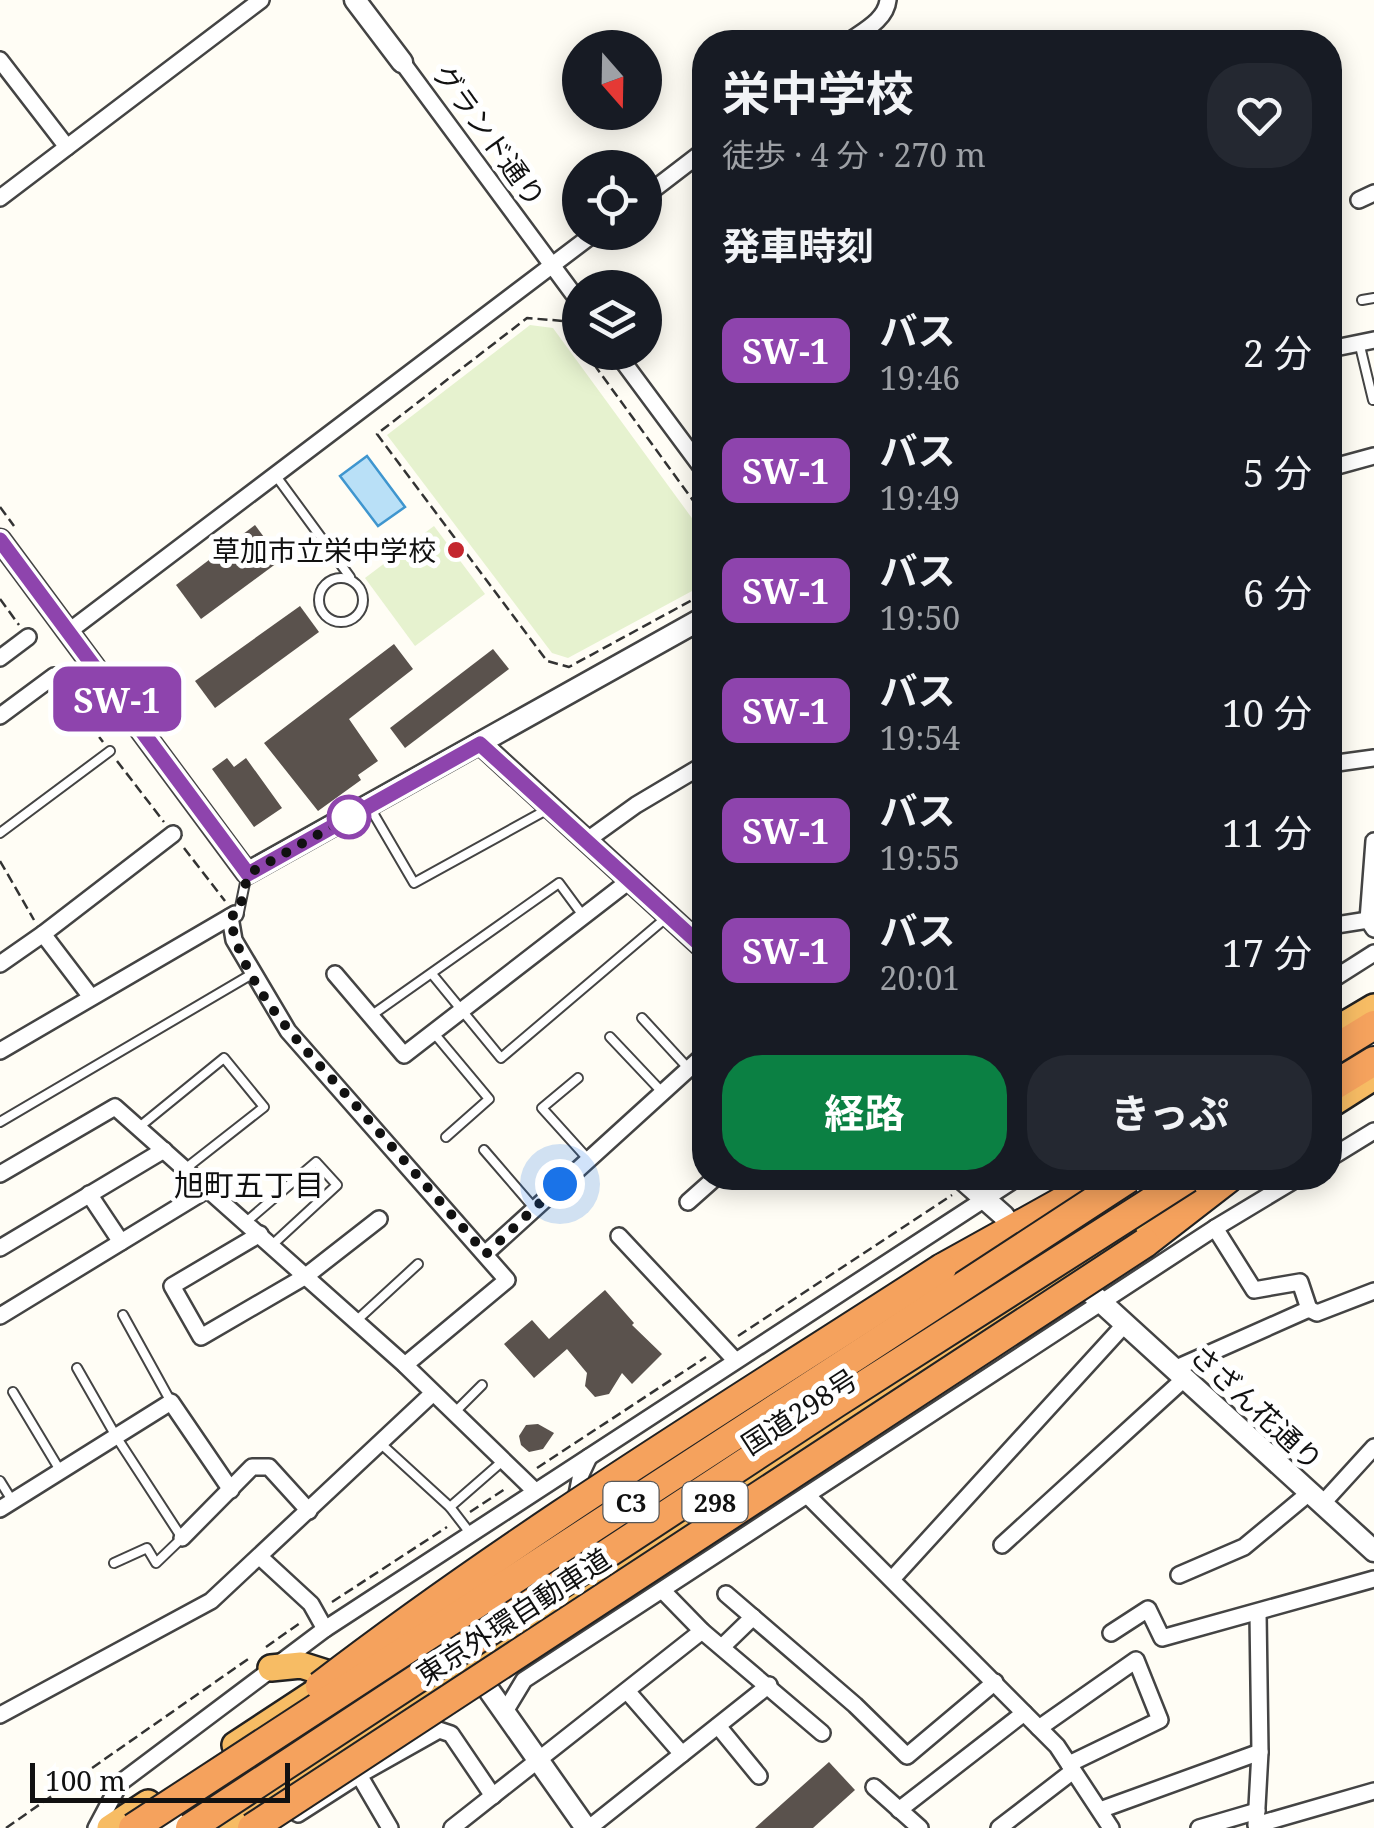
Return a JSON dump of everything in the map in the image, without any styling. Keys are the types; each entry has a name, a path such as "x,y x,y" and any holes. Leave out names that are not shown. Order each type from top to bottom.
{"highway":[{"path":"1342,1027 1370,1013"},
{"path":"1342,1040 1370,1013"},
{"path":"1342,1081 1374,1061"},
{"path":"1342,1097 1374,1077"},
{"path":"137,1826 415,1613 942,1268 1082,1190"},
{"name":"国道298号","path":"110,1828 1084,1190"},
{"name":"東京外環自動車道","path":"137,1826 1112,1190"},
{"name":"東京外環自動車道","path":"190,1828 836,1403 1169,1190"},
{"name":"国道298号","path":"216,1828 1197,1190"},
{"path":"252,1828 1145,1244 1214,1190"},
{"path":"271,1668 300,1665 339,1677"}],"street":[{"path":"0,198 261,0"},
{"name":"グランド通り","path":"355,0 562,279"},
{"path":"864,30 886,11 888,0"},
{"path":"0,60 67,147"},
{"path":"662,183 692,160"},
{"path":"68,632 573,250"},
{"path":"1342,346 1367,341"},
{"path":"631,370 692,443"},
{"path":"1342,465 1374,456"},
{"path":"0,540 248,874 692,625"},
{"path":"0,658 28,638"},
{"path":"0,716 54,676 72,700 101,678"},
{"path":"480,744 692,937"},
{"path":"1342,762 1374,758"},
{"path":"586,842 636,805 692,772"},
{"path":"0,964 173,834"},
{"path":"1342,926 1371,925 1374,841"},
{"path":"335,974 404,1055 630,881"},
{"path":"234,914 234,940 288,1031 507,1280 405,1365"},
{"path":"0,1050 234,914"},
{"path":"43,934 91,998"},
{"path":"1342,972 1374,952"},
{"path":"486,1254 692,1065"},
{"path":"0,1174 115,1107 356,1320 536,1491"},
{"path":"1342,1151 1374,1131"},
{"path":"0,1248 164,1150"},
{"path":"0,1316 208,1189"},
{"path":"688,1202 702,1190"},
{"path":"976,1190 1004,1216"},
{"path":"96,1828 120,1784 325,1629 997,1190"},
{"path":"504,1712 524,1680 807,1495 1096,1297 1278,1190"},
{"path":"89,1194 121,1242"},
{"path":"266,1240 172,1286 201,1337 306,1276 379,1220"},
{"path":"1215,1228 1254,1290 1300,1282 1308,1309 1316,1313 1374,1291"},
{"path":"619,1236 736,1360"},
{"name":"さざん花通り","path":"1096,1297 1374,1551"},
{"path":"1002,1545 1179,1374 1308,1309"},
{"path":"893,1578 1125,1324"},
{"path":"0,1715 212,1602 432,1394"},
{"path":"7,1506 171,1402 231,1490"},
{"path":"1178,1574 1244,1547 1315,1499 1374,1447"},
{"path":"574,1524 581,1474 588,1456"},
{"path":"182,1538 252,1467 269,1466 309,1511"},
{"path":"807,1495 1039,1728 1071,1768 1103,1822 1260,1752"},
{"path":"260,1557 311,1604 325,1629"},
{"path":"1111,1632 1148,1609 1162,1638 1374,1579"},
{"path":"663,1591 702,1631 822,1734"},
{"path":"726,1594 907,1756 995,1682"},
{"path":"557,1607 616,1620"},
{"path":"1258,1612 1260,1752 1256,1825 1374,1791"},
{"path":"434,1614 588,1828 769,1685"},
{"path":"722,1647 753,1618"},
{"path":"452,1828 702,1631"},
{"path":"999,1828 1071,1768 1160,1720 1136,1660 1039,1728"},
{"path":"626,1691 682,1754"},
{"path":"874,1787 906,1821 1024,1713"},
{"path":"376,1725 359,1775 390,1828"},
{"path":"718,1726 759,1776"},
{"path":"276,1828 439,1730 451,1734 493,1796"},
{"path":"1198,1828 1257,1811"}],"lane":[{"path":"1362,300 1374,298"},
{"path":"1367,341 1373,400"},
{"path":"276,476 366,600 360,615 345,623 329,620 319,607 320,590 330,578 347,576 357,588"},
{"path":"0,833 110,751"},
{"path":"369,806 414,883 550,808"},
{"path":"234,914 248,874"},
{"path":"370,1016 559,883 584,916"},
{"path":"432,974 501,1058 668,916"},
{"path":"0,1122 252,974"},
{"path":"642,1018 688,1068"},
{"path":"433,1032 489,1099 446,1137"},
{"path":"610,1036 662,1092"},
{"path":"138,1128 224,1058 264,1108 185,1168"},
{"path":"578,1078 542,1108 588,1159"},
{"path":"484,1150 534,1208"},
{"path":"246,1222 316,1162 337,1185 266,1240"},
{"path":"356,1320 418,1264"},
{"path":"123,1316 171,1402"},
{"path":"77,1368 182,1538 156,1564 146,1548 114,1562"},
{"path":"455,1412 482,1385"},
{"path":"13,1392 61,1472"},
{"path":"379,1442 450,1507 470,1533"},
{"path":"450,1507 505,1459"},
{"path":"0,1481 7,1506"}],"path":[{"path":"562,321 528,318 376,434 546,661 568,668 692,601"},
{"path":"599,370 692,499"},
{"path":"0,860 43,934"}],"green space":[{"path":"530,325 553,328 562,340 562,370 584,370 692,518 692,591 568,658 552,653 387,435"},
{"path":"434,526 485,594 415,646 365,578"}],"water":[{"path":"367,456 405,507 378,526 340,476"}],"building":[{"path":"255,525 281,560 201,619 176,585"},
{"path":"300,606 319,632 215,708 195,681"},
{"path":"394,644 413,669 349,719 378,761 358,775 361,780 318,811 264,743"},
{"path":"493,649 509,669 405,748 390,728"},
{"path":"227,758 234,767 246,758 282,808 254,827 212,769"},
{"path":"605,1290 632,1325 662,1354 632,1384 622,1373 609,1394 595,1397 585,1386 587,1373 567,1349 534,1378 504,1344 532,1320 549,1339"},
{"path":"538,1424 554,1433 543,1449 529,1452 521,1445 519,1436 526,1425"},
{"path":"829,1762 855,1790 813,1828 755,1828"}],"bus line":[{"name":"SW-1","path":"0,540 248,874 480,744 692,937"}],"place":[{"name":"草加市立栄中学校","path":"456,550"}],"district":[{"name":"旭町五丁目","path":"249,1184"}],"route":[{"path":"349,817 248,874 239,912 230,917 234,940 252,974 288,1031 486,1254 560,1184"}]}
